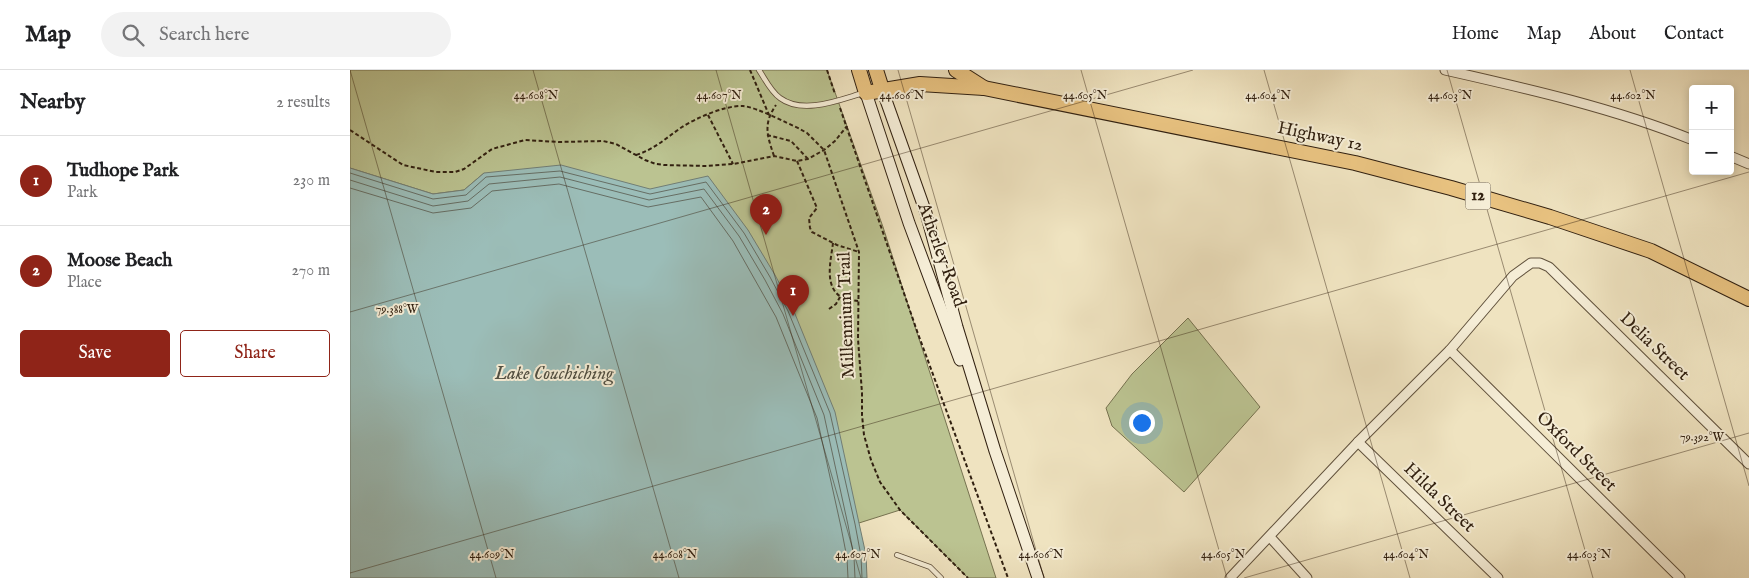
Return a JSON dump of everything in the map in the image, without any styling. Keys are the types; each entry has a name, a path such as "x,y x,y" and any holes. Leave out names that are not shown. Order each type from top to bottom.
{"highway":[{"name":"Atherley Road","path":"859,70 866,93"},
{"name":"Atherley Road","path":"876,70 882,89"},
{"path":"956,70 984,88"},
{"name":"Highway 12","path":"866,93 920,84 984,88 1355,163 1550,216 1651,251 1749,299"}],"main road":[{"name":"Atherley Road","path":"882,89 926,213 957,326 995,451 1038,578"},
{"name":"Atherley Road","path":"866,93 912,232 995,451"}],"street":[{"path":"1445,70 1519,86 1619,114 1689,139"},
{"path":"1734,158 1749,164"},
{"name":"Delia Street","path":"1450,350 1513,276 1531,263 1540,263 1549,267 1749,464"},
{"path":"1230,578 1358,442 1450,350"},
{"name":"Oxford Street","path":"1450,350 1680,578"},
{"name":"Hilda Street","path":"1358,442 1498,578"},
{"path":"1270,537 1307,578"}],"lane":[{"path":"759,70 769,86 780,98 800,106 812,106 866,93"},
{"path":"897,555 930,567 941,578"}],"path":[{"path":"750,70 769,115"},
{"path":"774,156 767,135 769,115 780,98"},
{"name":"Millennium Trail","path":"636,154 654,148 684,126 708,114 743,106 800,129 807,133 824,150 859,252 858,339 862,415 864,435 871,460 880,482 900,510 968,578"},
{"path":"708,114 733,164"},
{"path":"350,130 397,162 436,172 455,172 464,169 492,148 525,140 560,142 603,141 616,144 656,164 707,166 733,164 774,156 796,161 808,158 824,150 835,141 847,126 917,331 1008,578"},
{"path":"767,135 791,141 808,158"},
{"path":"796,161 817,208 809,218 812,232 833,243 859,252"},
{"path":"833,243 830,278 832,287 840,296 858,301"},
{"path":"828,309 836,304 840,296"}],"green space":[{"path":"350,70 827,70 883,227 996,578 968,578 900,510 859,523 698,334 484,173 464,190 433,194 350,168"},
{"path":"1188,318 1260,407 1184,492 1112,426 1106,408 1132,374"}],"water":[{"name":"Lake Couchiching","path":"561,165 650,189 708,176 748,230 775,275 793,309 835,412 866,555 867,578 350,578 350,168 433,194 464,190 484,173"}],"place":[{"name":"Moose Beach","path":"766,235"},
{"name":"Tudhope Park","path":"793,316"}]}
